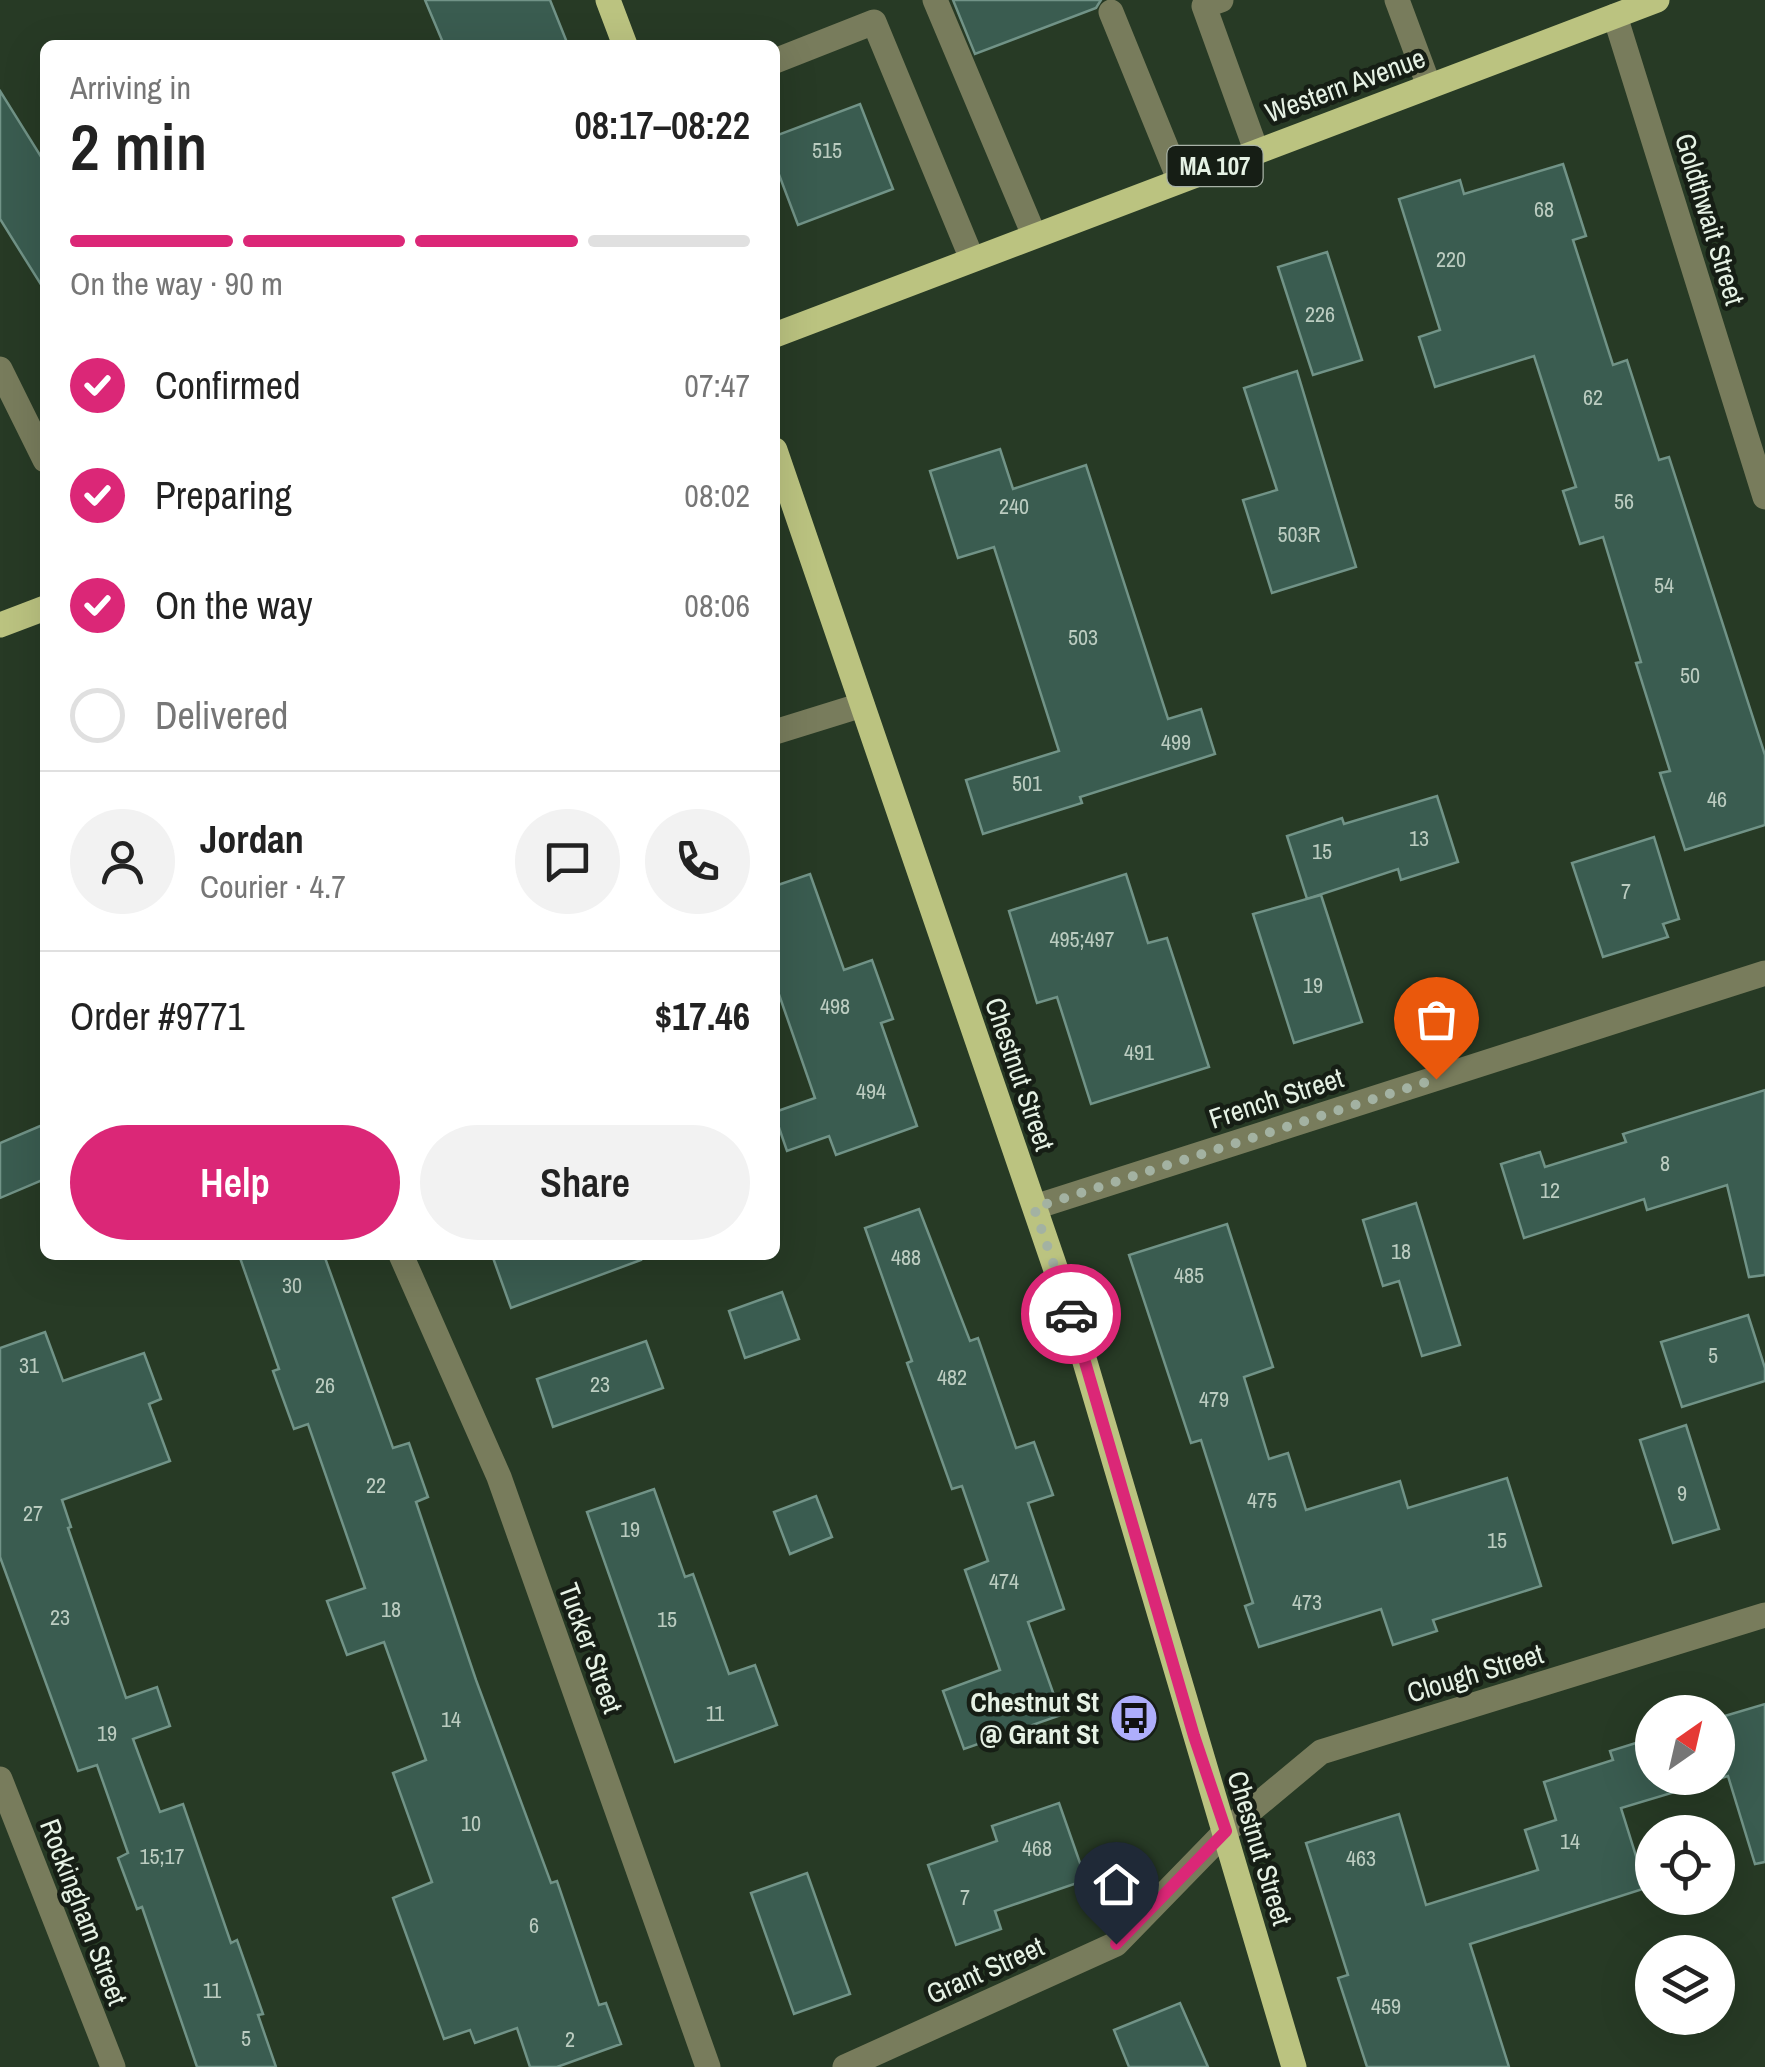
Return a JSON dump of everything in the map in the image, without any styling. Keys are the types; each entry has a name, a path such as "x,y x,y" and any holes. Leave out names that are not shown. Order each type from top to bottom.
{"main road":[{"path":"608,0 623,40"},
{"name":"Western Avenue","path":"780,333 1657,0"},
{"name":"Chestnut Street","path":"783,503 862,705 1069,1308 1294,2067"},
{"path":"0,626 40,610"}],"street":[{"path":"935,0 1034,236"},
{"path":"1221,0 1204,6 1256,150"},
{"path":"1397,0 1429,86"},
{"path":"1111,12 1179,179"},
{"name":"Goldthwait Street","path":"1615,16 1765,497"},
{"path":"780,59 874,22 972,260"},
{"path":"0,368 40,450"},
{"path":"780,730 862,705"},
{"name":"French Street","path":"1034,1208 1765,973"},
{"name":"Tucker Street","path":"403,1260 499,1477 708,2067"},
{"name":"Clough Street","path":"1226,1831 1321,1752 1765,1614"},
{"name":"Rockingham Street","path":"0,1779 113,2067"},
{"name":"Grant Street","path":"845,2067 1116,1944 1226,1831"}],"building":[{"path":"425,0 550,0 566,40 442,40"},
{"path":"953,0 1101,0 1096,8 975,54"},
{"path":"0,91 40,155 40,283 0,219"},
{"path":"860,104 893,189 798,225 780,177 780,134"},
{"path":"1563,164 1586,236 1573,240 1613,365 1627,360 1659,460 1669,457 1765,755 1765,825 1685,850 1660,773 1670,771 1603,537 1580,544 1563,491 1576,487 1534,356 1435,387 1419,337 1440,330 1399,199 1460,180 1464,194"},
{"path":"1327,252 1362,360 1313,375 1278,267"},
{"path":"1297,371 1356,567 1272,593 1243,500 1277,490 1244,388"},
{"path":"1000,449 1013,489 1086,465 1168,719 1201,709 1215,754 1080,797 1082,803 983,834 966,780 1059,751 994,547 958,558 930,471"},
{"path":"1437,796 1458,862 1401,880 1398,869 1307,899 1287,836 1342,818 1344,824"},
{"path":"1654,837 1679,919 1663,924 1668,937 1603,957 1572,863"},
{"path":"810,874 844,970 872,960 893,1019 881,1023 917,1126 836,1155 829,1136 787,1151 780,1131 780,1110 815,1098 780,997 780,884"},
{"path":"1126,874 1148,943 1167,938 1209,1067 1091,1104 1057,997 1037,1003 1009,911"},
{"path":"1321,895 1362,1022 1294,1043 1253,914"},
{"path":"1765,1090 1765,1275 1749,1277 1727,1185 1647,1210 1644,1199 1524,1238 1501,1164 1540,1152 1545,1167 1626,1142 1623,1134"},
{"path":"40,1126 40,1181 0,1198 0,1143"},
{"path":"1416,1203 1460,1345 1422,1356 1399,1281 1383,1286 1363,1220"},
{"path":"919,1209 970,1341 978,1338 1016,1448 1034,1442 1053,1495 1028,1503 1064,1609 1028,1622 1061,1715 964,1749 943,1691 1000,1670 965,1570 988,1561 962,1486 952,1489 865,1228"},
{"path":"1227,1224 1273,1367 1244,1377 1269,1459 1288,1453 1306,1510 1400,1481 1408,1508 1507,1478 1541,1586 1433,1620 1437,1631 1393,1645 1381,1609 1259,1647 1245,1606 1253,1603 1201,1440 1191,1443 1129,1255"},
{"path":"241,1260 326,1260 393,1448 409,1443 428,1497 416,1502 476,1680 551,1883 557,1881 599,2005 606,2003 621,2044 557,2067 530,2067 517,2028 475,2043 470,2030 444,2039 393,1898 432,1882 393,1773 426,1760 384,1642 347,1655 327,1601 365,1588 308,1424 294,1429 273,1371 279,1369"},
{"path":"494,1260 641,1260 511,1308"},
{"path":"782,1292 799,1339 745,1358 729,1311"},
{"path":"1748,1315 1765,1368 1765,1381 1682,1407 1661,1342"},
{"path":"45,1332 63,1381 144,1353 161,1399 149,1404 170,1461 62,1500 126,1698 157,1687 170,1726 133,1739 160,1812 183,1804 231,1943 237,1940 263,2014 258,2015 276,2067 197,2067 142,1907 137,1909 118,1858 128,1853 97,1765 78,1771 0,1557 0,1348"},
{"path":"646,1341 663,1388 553,1427 537,1379"},
{"path":"1686,1425 1719,1529 1673,1543 1640,1440"},
{"path":"654,1489 685,1577 693,1574 729,1674 755,1665 777,1725 675,1762 587,1512"},
{"path":"816,1496 832,1537 790,1554 774,1512"},
{"path":"1765,1704 1765,1862 1755,1864 1734,1795 1735,1713"},
{"path":"1635,1743 1635,1795 1664,1795 1621,1808 1635,1853 1635,1892 1470,1944 1509,2067 1367,2067 1338,1978 1348,1975 1306,1843 1399,1814 1426,1905 1538,1870 1525,1830 1556,1820 1544,1782 1613,1760 1610,1751"},
{"path":"1059,1803 1086,1880 995,1911 1001,1929 956,1945 928,1865 997,1841 992,1826"},
{"path":"807,1873 850,1994 794,2014 751,1893"},
{"path":"1180,2003 1208,2067 1129,2067 1114,2030"}],"way so far":[{"path":"1071,1314 1034,1208 1436,1079"}],"place":[{"name":"Chestnut St @ Grant St","path":"1134,1718"}],"route":[{"path":"1071,1314 1194,1736 1226,1831 1116,1944"}]}
